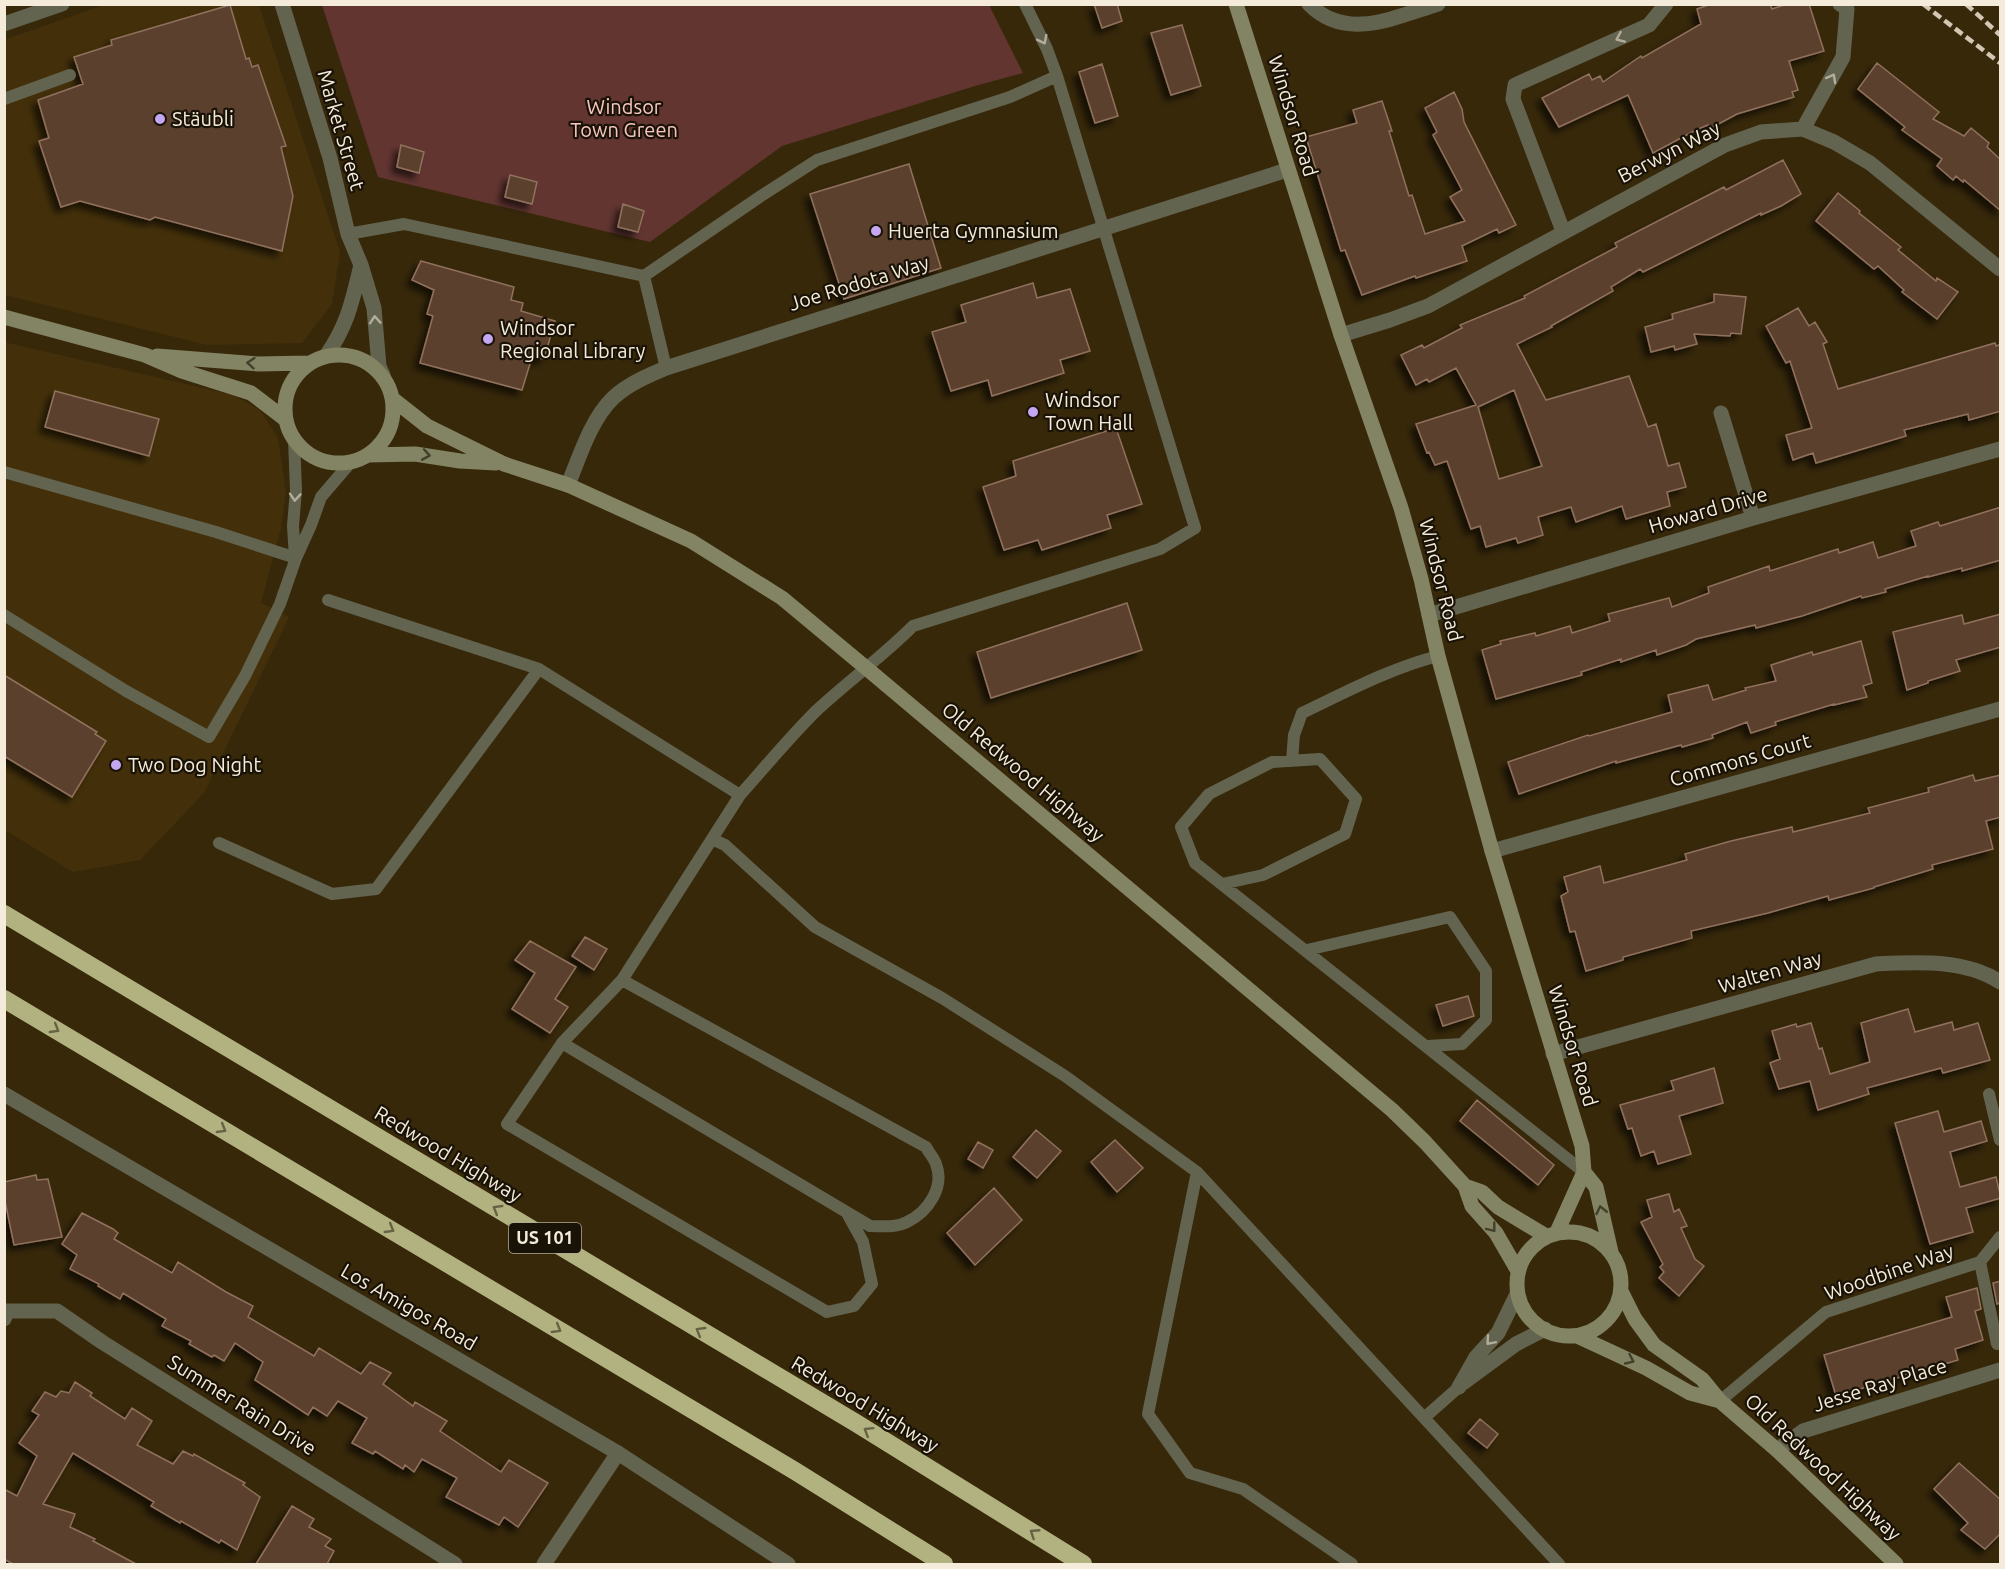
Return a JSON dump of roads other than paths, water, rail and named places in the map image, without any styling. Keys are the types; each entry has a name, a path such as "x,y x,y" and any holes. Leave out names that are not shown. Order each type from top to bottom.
{"highway":[{"name":"Redwood Highway","path":"4,914 856,1424 1083,1564"},
{"path":"4,999 785,1465 944,1564"}],"main road":[{"name":"Windsor Road","path":"1238,5 1287,170 1401,508 1421,579 1438,656 1492,851 1582,1146 1584,1172 1596,1187 1611,1252"},
{"path":"4,317 145,355 183,371 251,393 285,419"},
{"path":"341,354 357,357 371,364 383,375 394,400 389,432 380,445 368,455 351,462 334,463 319,459 304,451 294,439 285,419 285,404 289,388 297,374 309,363 326,356 341,354"},
{"path":"145,355 258,364 309,363"},
{"name":"Old Redwood Highway","path":"394,400 427,426 504,464 568,485 691,541 782,598 1392,1110 1466,1186 1472,1206 1496,1233 1518,1271"},
{"name":"Old Redwood Highway","path":"368,455 416,454 460,461 504,464"},
{"path":"1552,1234 1584,1172"},
{"name":"Old Redwood Highway","path":"1466,1186 1482,1192 1498,1207 1552,1234"},
{"path":"1572,1231 1587,1234 1601,1241 1611,1252 1619,1264 1622,1293 1616,1308 1606,1322 1593,1331 1577,1336 1563,1336 1534,1324 1523,1310 1517,1294 1518,1271 1524,1257 1534,1245 1552,1234 1572,1231"},
{"name":"Old Redwood Highway","path":"1622,1293 1635,1319 1654,1345 1702,1379 1720,1401 1777,1450 1896,1564"},
{"name":"Old Redwood Highway","path":"1577,1336 1646,1368 1690,1393 1720,1401"}],"street":[{"path":"4,24 62,4"},
{"name":"Market Street","path":"282,4 330,158 348,234 361,265 374,308 378,357 383,375"},
{"path":"1309,4 1318,13 1342,23 1370,25 1438,4"},
{"path":"1563,231 1513,99 1515,85 1649,25 1666,4"},
{"path":"1803,129 1844,57 1847,9 1840,4"},
{"name":"Berwyn Way","path":"1341,335 1428,306 1725,145 1761,132 1803,129 1834,142 1870,163 2001,269"},
{"name":"Joe Rodota Way","path":"568,485 580,454 602,411 634,382 666,368 1287,170"},
{"path":"326,356 347,320 361,265"},
{"path":"1721,413 1753,518"},
{"name":"Howard Drive","path":"1429,615 1753,518 2001,449"},
{"name":"Commons Court","path":"1492,851 2001,709"},
{"name":"Walten Way","path":"1553,1054 1876,964 1918,962 1957,966 1993,977 2001,982"},
{"name":"Los Amigos Road","path":"4,1094 618,1453 788,1564"},
{"path":"1458,1387 1476,1357 1498,1333 1517,1294"},
{"name":"Summer Rain Drive","path":"4,1319 7,1311 57,1311 102,1342 455,1564"},
{"path":"1458,1387 1516,1344 1545,1329"},
{"name":"Jesse Ray Place","path":"1777,1450 1803,1431 2001,1370"},
{"path":"544,1564 618,1453"}],"lane":[{"path":"848,1213 863,1242 872,1284 854,1306 827,1312 507,1124 562,1043 622,980 740,795 814,714 913,626 1160,549 1195,528 1057,76 1047,49 1025,4"},
{"path":"4,99 69,75"},
{"path":"348,234 404,224 644,276 817,160 1010,97 1057,76"},
{"path":"644,276 666,368"},
{"path":"294,439 296,490 293,526 296,558"},
{"path":"4,615 126,691 209,737 245,676 280,604 321,497 351,462"},
{"path":"4,472 205,529 296,558"},
{"path":"328,600 539,669 740,795"},
{"path":"1292,761 1294,735 1302,713 1366,683 1419,661 1438,656"},
{"path":"219,843 332,894 376,889 539,669"},
{"path":"1222,884 1263,875 1345,834 1356,799 1320,759 1272,762 1209,794 1181,826 1196,863 1222,884 1307,950 1428,1046 1584,1172"},
{"path":"712,839 725,845 815,927 942,998 1065,1076 1197,1172 1559,1564"},
{"path":"1307,950 1450,917 1486,971 1486,1020 1462,1044 1428,1046"},
{"path":"562,1043 870,1226 890,1227 906,1223 919,1214 932,1200 939,1183 936,1165 926,1147 622,980"},
{"path":"1989,1094 2001,1140"},
{"path":"1197,1172 1148,1414 1190,1473 1243,1489 1352,1564"},
{"path":"1980,1262 2001,1237"},
{"name":"Woodbine Way","path":"1720,1401 1826,1312 1980,1262 1997,1344"},
{"path":"1424,1418 1458,1387"}],"railway":[{"path":"1923,4 2000,63"},
{"path":"1966,4 2000,35"}],"place":[{"name":"Stäubli","path":"160,119"},
{"name":"Huerta Gymnasium","path":"876,231"},
{"name":"Windsor Regional Library","path":"488,339"},
{"name":"Windsor Town Hall","path":"1033,412"},
{"name":"Two Dog Night","path":"116,765"}],"park label":[{"name":"Windsor Town Green","path":"624,118"}]}
